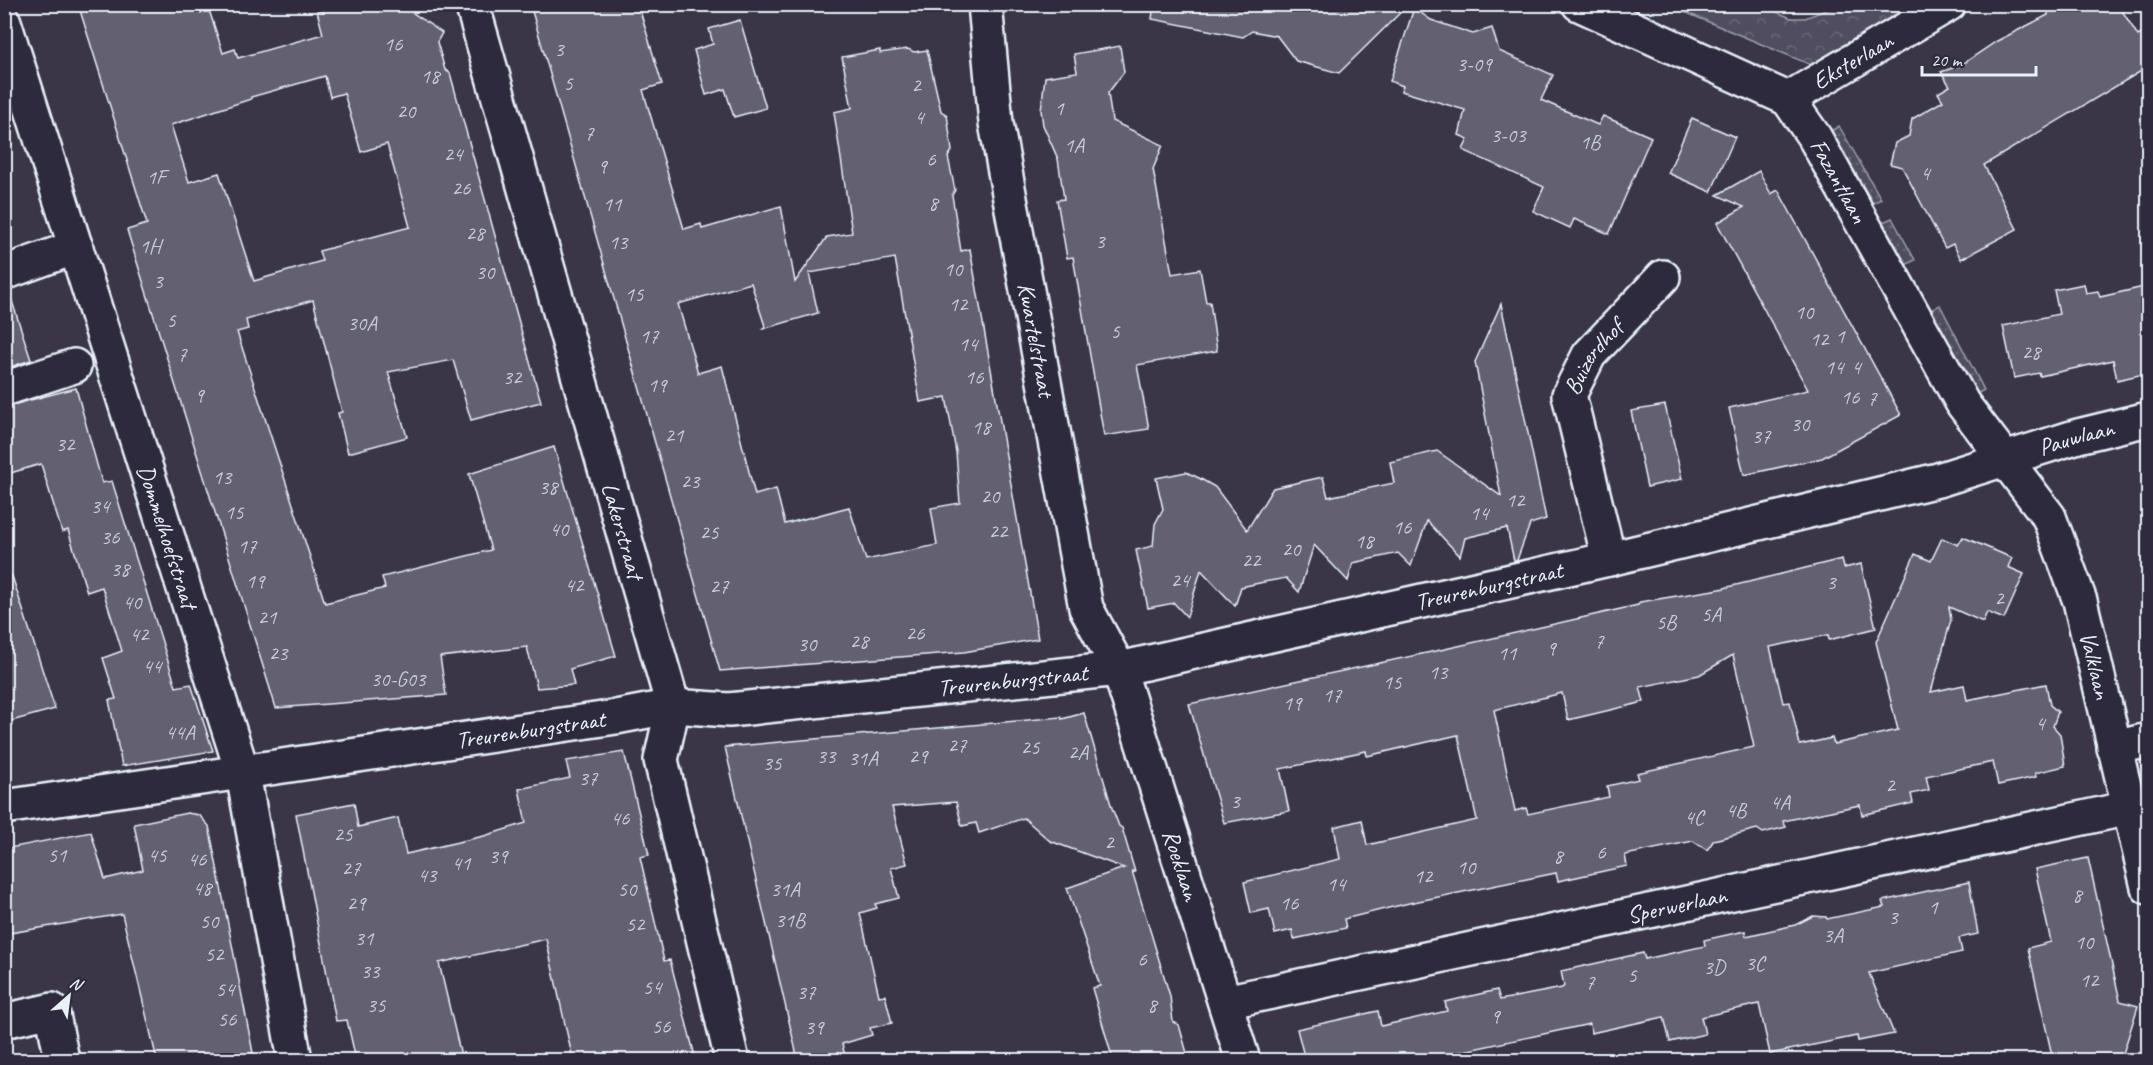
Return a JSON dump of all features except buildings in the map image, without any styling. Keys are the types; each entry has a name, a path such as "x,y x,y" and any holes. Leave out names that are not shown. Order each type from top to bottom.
{"street":[{"name":"Lakerstraat","path":"472,4 673,706 661,760 732,1060"},
{"name":"Kwartelstraat","path":"985,4 996,123 1086,608 1119,669"},
{"path":"1579,4 1788,99"},
{"name":"Eksterlaan","path":"1788,99 1949,4"},
{"name":"Dommelhoefstraat","path":"4,22 243,774 295,1060"},
{"name":"Fazantlaan","path":"1788,99 1815,138 1963,404 2005,460"},
{"path":"4,273 76,247"},
{"name":"Buizerdhof","path":"1609,559 1569,396 1589,355 1663,277"},
{"path":"4,389 74,366"},
{"name":"Pauwlaan","path":"2005,460 2078,436 2148,419"},
{"name":"Treurenburgstraat","path":"4,807 243,774 616,717 673,706 729,710 1119,669 1609,559 1938,480 2005,460"},
{"name":"Valklaan","path":"2005,460 2049,517 2080,600 2114,748 2139,806 2148,887"},
{"name":"Roeklaan","path":"1119,669 1243,1060"},
{"path":"2114,748 2148,740"},
{"name":"Sperwerlaan","path":"1225,1002 2139,806"},
{"path":"4,1021 52,1010 62,1060"}],"green space":[{"path":"1668,5 1760,5 1791,18 1805,18 1839,5 1926,5 1816,67"},
{"path":"1839,126 1881,199 1873,203 1831,131"},
{"path":"1892,218 1915,260 1906,265 1883,222"},
{"path":"1940,305 1984,390 1975,395 1931,310"},
{"path":"2148,759 2148,786 2145,787 2140,761"}]}
